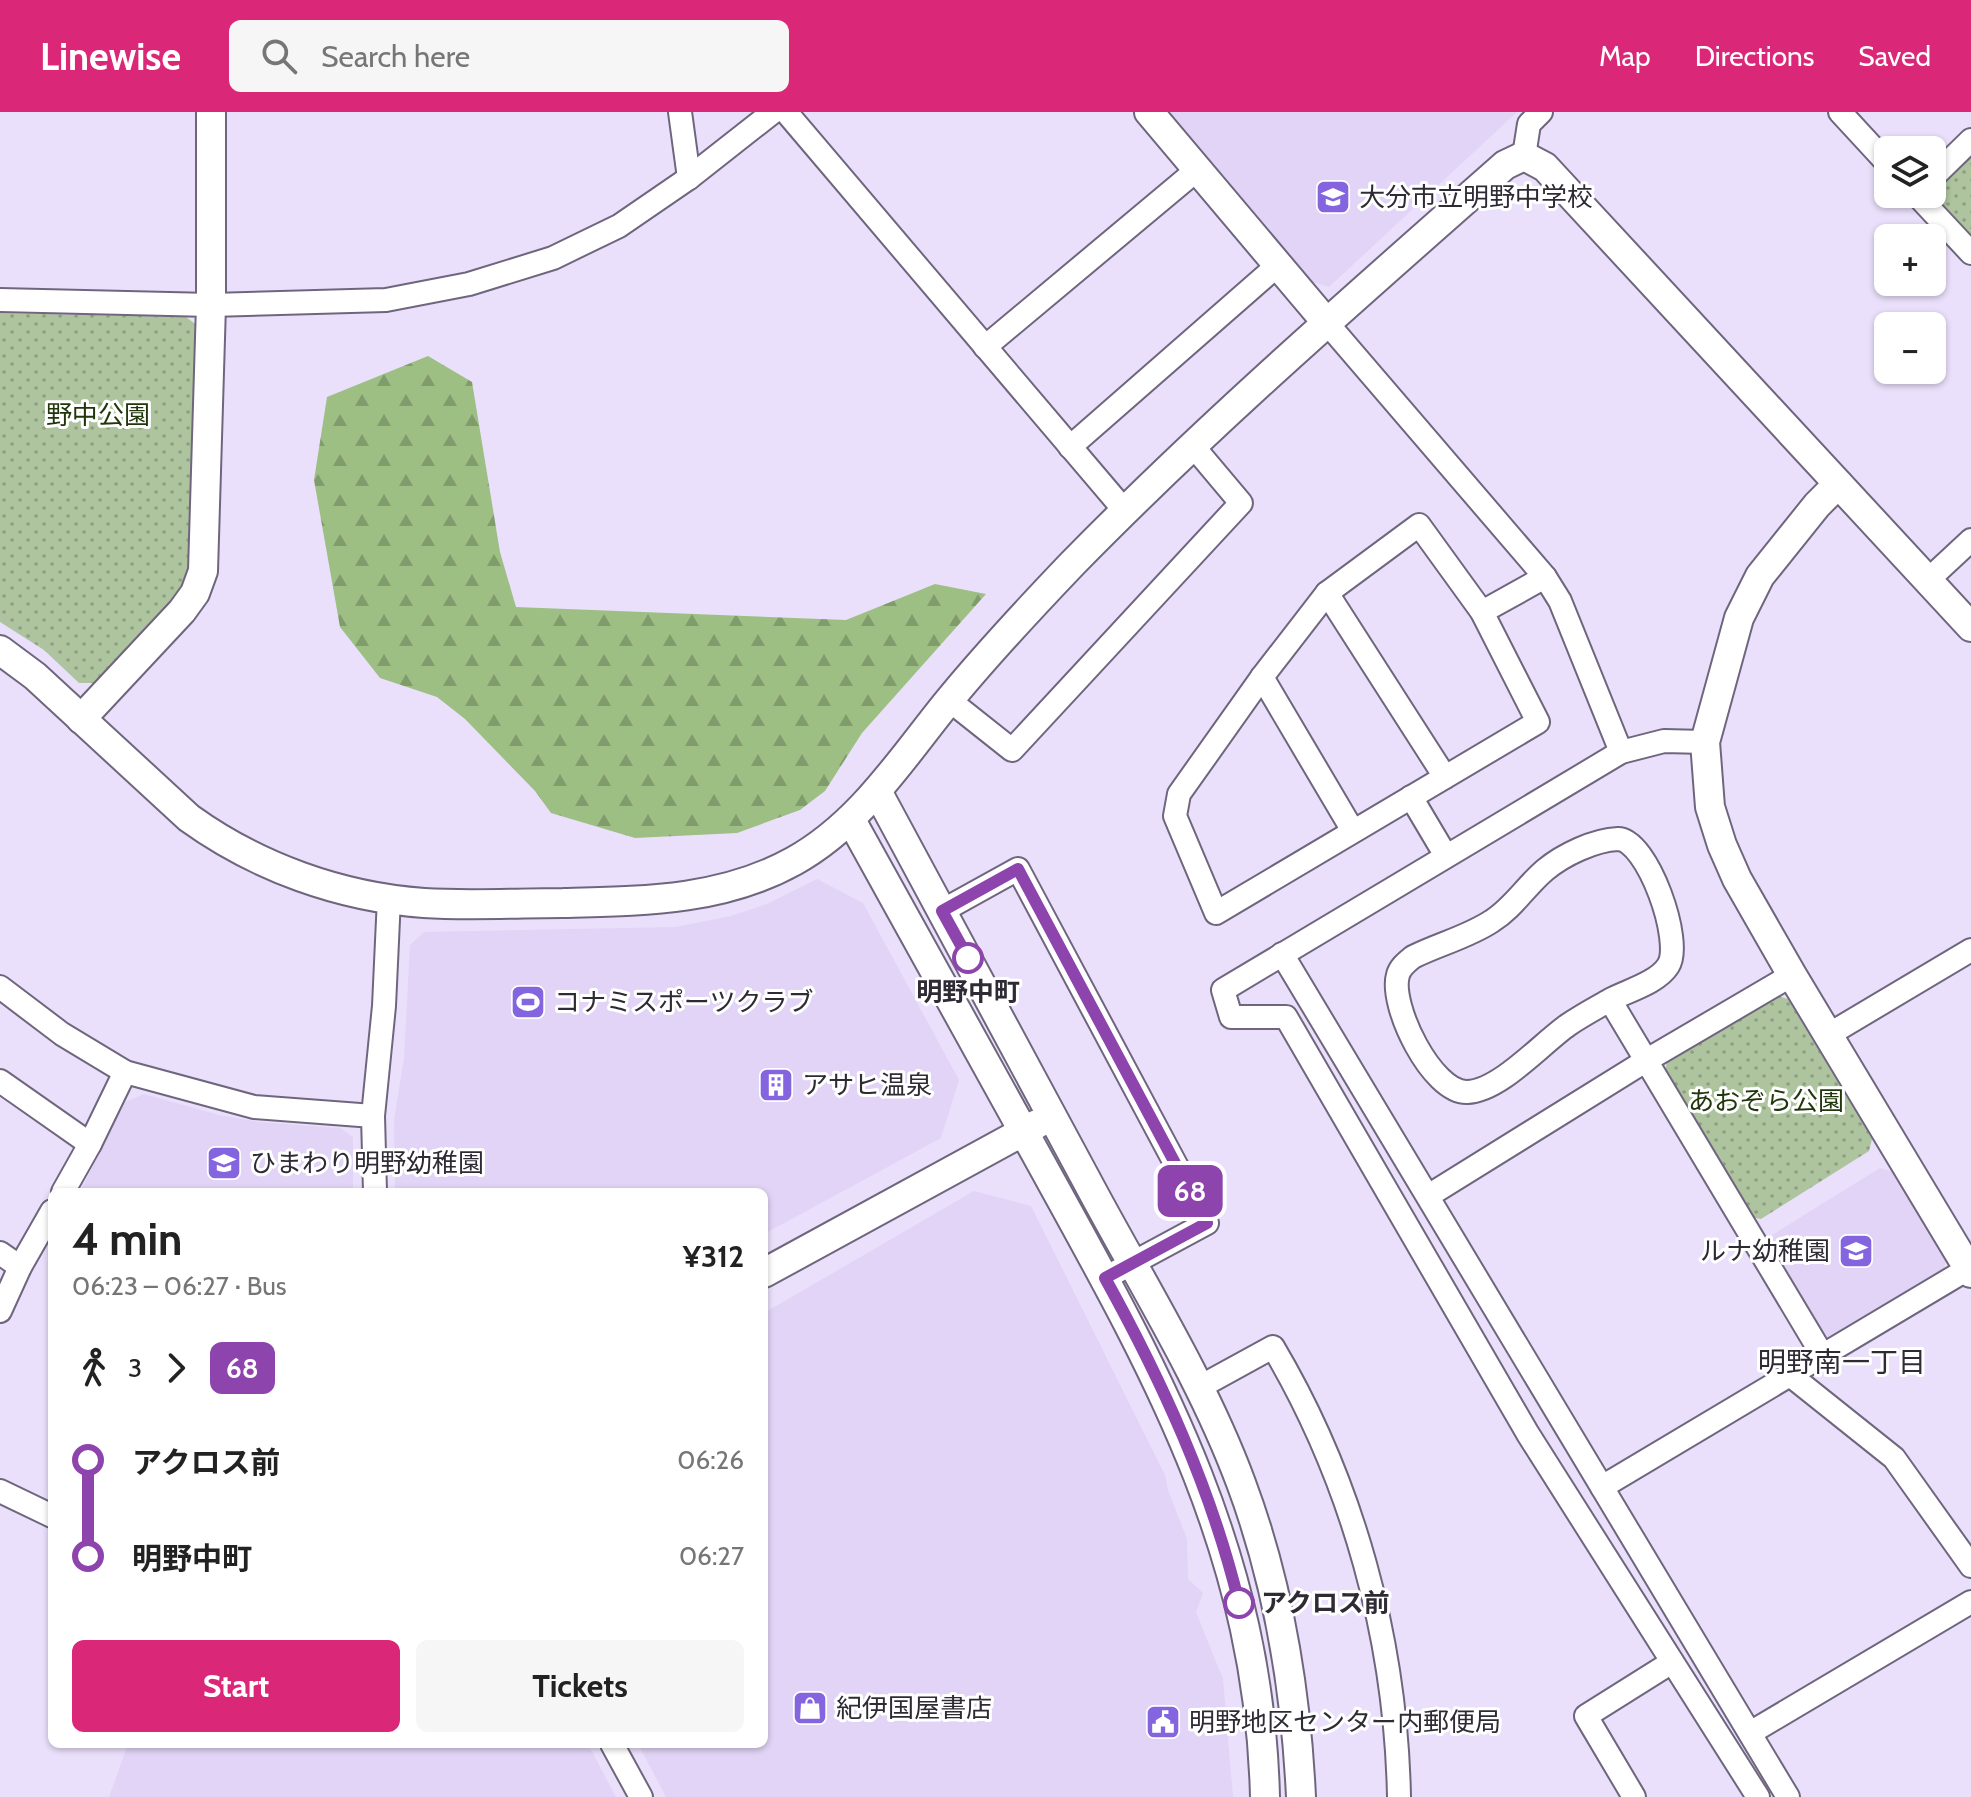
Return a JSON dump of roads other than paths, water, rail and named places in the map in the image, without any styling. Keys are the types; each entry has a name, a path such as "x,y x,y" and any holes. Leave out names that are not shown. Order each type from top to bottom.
{"street":[{"path":"81,719 182,611 200,582 205,557 211,305 211,112"},
{"path":"680,112 689,178"},
{"path":"0,300 211,305 386,300 469,284 553,258 619,226 689,178 773,112"},
{"path":"786,112 1125,511"},
{"path":"1149,112 1545,577 1560,601 1621,752"},
{"path":"1524,156 1529,124 1541,112"},
{"path":"1840,112 1874,149"},
{"path":"1946,164 1971,140"},
{"path":"0,650 35,676 189,818 233,847 321,884 421,903 507,904 661,900 735,887 792,862 823,843 851,820 949,700 1125,511 1327,323 1505,165 1524,156"},
{"path":"1524,156 1545,167 1971,627"},
{"path":"985,347 1198,169"},
{"path":"1929,208 1971,253"},
{"path":"1070,447 1278,265"},
{"path":"949,700 1012,750 1241,503 1193,446"},
{"path":"1602,1487 1970,1269 1737,879 1710,807 1705,742 1739,618 1760,576 1817,505 1838,484"},
{"path":"1419,525 1482,612 1538,722 1216,913 1175,816 1179,794 1262,677 1327,593 1419,525"},
{"path":"1928,580 1971,540"},
{"path":"1482,612 1545,577"},
{"path":"1327,593 1445,777"},
{"path":"1262,677 1353,831"},
{"path":"1705,742 1664,741 1621,752 1223,990 1231,1017 1286,1017 1528,1434 1758,1797"},
{"path":"877,791 1198,1388 1229,1455 1252,1515 1276,1608 1290,1677 1301,1797"},
{"path":"1411,797 1446,856"},
{"path":"851,820 1105,1278 1190,1451 1223,1543 1255,1675 1265,1797"},
{"path":"1621,839 1637,849 1657,889 1670,928 1673,953 1669,966 1656,977 1610,1000 1566,1026 1532,1057 1486,1087 1478,1091 1459,1092 1445,1084 1416,1045 1397,996 1397,977 1405,962 1413,957 1491,922 1547,869 1594,844 1621,839"},
{"path":"942,911 1018,869 1207,1223 1105,1278"},
{"path":"375,1188 373,1116 384,1006 389,898"},
{"path":"1828,1035 1971,950"},
{"path":"1282,954 1788,1797"},
{"path":"1428,1196 1647,1060 1792,975"},
{"path":"0,987 62,1034 125,1072 254,1107 373,1116"},
{"path":"1610,1000 1823,1356"},
{"path":"65,1188 125,1072"},
{"path":"0,1081 90,1144"},
{"path":"768,1271 1052,1116"},
{"path":"0,1311 20,1267 48,1218"},
{"path":"0,1253 20,1267"},
{"path":"1198,1388 1273,1347 1301,1395 1351,1514 1367,1572 1390,1687 1399,1797"},
{"path":"1790,1375 1894,1458 1971,1566"},
{"path":"0,1491 48,1514"},
{"path":"1750,1733 1971,1602"},
{"path":"1634,1797 1586,1716 1672,1662"},
{"path":"614,1748 641,1797"}],"place":[{"name":"大分市立明野中学校","path":"1333,197"},
{"name":"明野中町","path":"968,958"},
{"name":"コナミスポーツクラブ","path":"528,1002"},
{"name":"アサヒ温泉","path":"776,1085"},
{"name":"ひまわり明野幼稚園","path":"224,1163"},
{"name":"ルナ幼稚園","path":"1856,1251"},
{"name":"アクロス前","path":"1239,1603"},
{"name":"紀伊国屋書店","path":"810,1708"},
{"name":"明野地区センター内郵便局","path":"1163,1722"}],"district":[{"name":"明野南一丁目","path":"1842,1362"}],"park label":[{"name":"野中公園","path":"98,415"},
{"name":"あおぞら公園","path":"1766,1101"}]}
